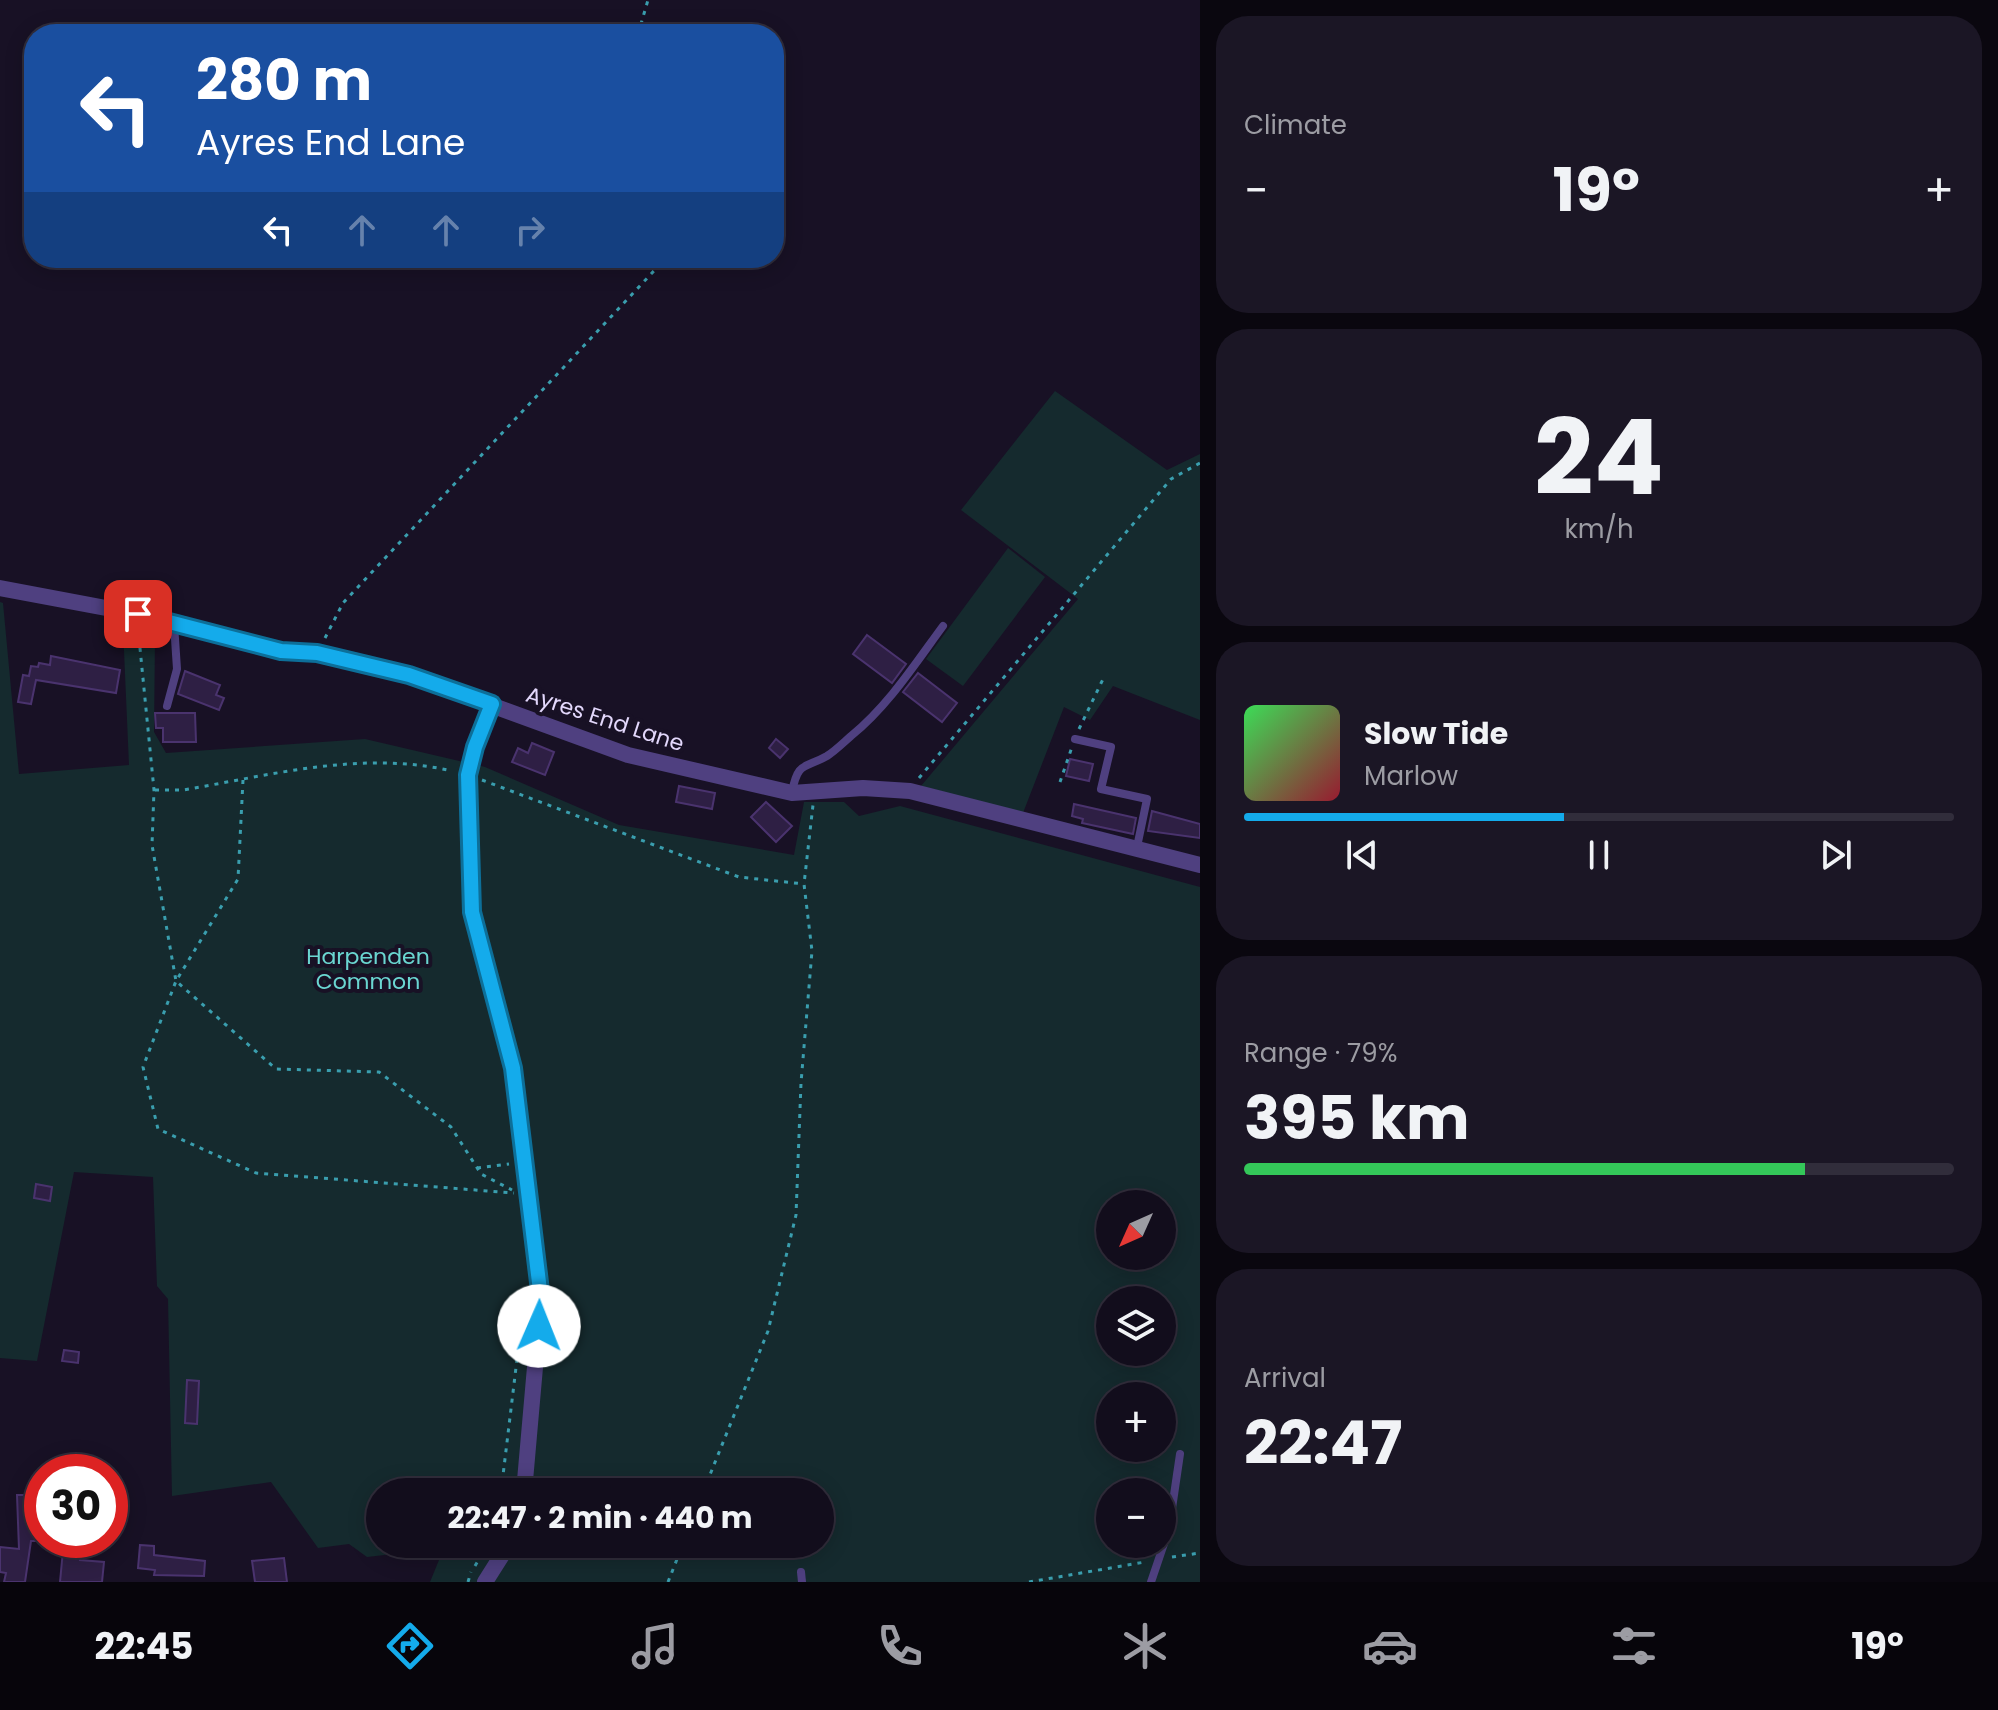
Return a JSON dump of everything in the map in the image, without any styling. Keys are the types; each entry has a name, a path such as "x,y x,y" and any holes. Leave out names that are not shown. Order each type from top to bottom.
{"street":[{"name":"Ayres End Lane","path":"0,588 138,614 281,651 317,653 409,675 628,755 792,793 814,794 863,788 910,791 1200,865"},
{"path":"492,704 468,775 472,912 513,1068 541,1299 525,1478"},
{"path":"485,1582 500,1558"}],"lane":[{"path":"167,706 177,669 173,643 175,623"},
{"path":"792,793 795,774 806,762 826,756 855,733 890,697 943,626"},
{"path":"1075,739 1111,747 1101,789 1147,799 1137,847"},
{"path":"1151,1582 1169,1529 1180,1454"},
{"path":"801,1572 802,1582"}],"path":[{"path":"641,24 648,0"},
{"path":"317,653 343,603 657,268"},
{"path":"910,791 1171,479 1200,463"},
{"path":"138,614 139,665 154,790 152,845 176,981 276,1069 379,1072 451,1127 481,1174 518,1193 256,1173 158,1129 143,1067 176,981 238,879 243,780"},
{"path":"154,790 183,790 364,760 418,763 468,775 739,877 804,884"},
{"path":"709,1478 768,1331 796,1215 801,1083 812,951 804,884 814,794"},
{"path":"477,1168 524,1161"},
{"path":"503,1478 525,1293"},
{"path":"1029,1582 1200,1553"},
{"path":"668,1582 677,1558"}],"green space":[{"path":"1055,391 1167,470 1200,454 1200,720 1113,686 1090,720 1064,707 1023,813 921,786 1078,599 961,510"},
{"path":"1008,548 1045,577 963,686 926,659"},
{"name":"Harpenden Common","path":"0,602 3,603 19,774 129,765 123,628 155,637 154,732 166,753 365,739 485,767 619,825 794,855 804,802 844,802 859,816 900,806 1200,887 1200,1582 430,1582 438,1558 834,1558 834,1478 366,1478 366,1556 349,1544 318,1548 271,1482 172,1496 168,1299 157,1286 153,1177 74,1172 37,1361 0,1358"}],"building":[{"path":"867,635 906,664 892,683 853,654"},
{"path":"51,656 120,670 116,693 36,680 31,704 18,702 23,675 29,676 31,666 38,667 39,663 50,665"},
{"path":"185,671 220,685 216,695 224,698 219,710 178,694"},
{"path":"918,673 957,703 942,722 903,692"},
{"path":"155,713 195,713 196,742 163,742 163,728 156,728"},
{"path":"776,739 788,749 780,758 769,748"},
{"path":"532,743 554,752 545,775 512,762 518,748 528,753"},
{"path":"1070,759 1093,764 1089,781 1066,776"},
{"path":"679,786 715,793 712,809 676,802"},
{"path":"766,802 792,826 776,842 751,817"},
{"path":"1074,804 1136,818 1133,834 1082,823 1083,819 1072,816"},
{"path":"1152,811 1200,824 1200,838 1148,831"},
{"path":"36,1184 52,1187 50,1201 34,1198"},
{"path":"64,1350 79,1352 78,1363 62,1361"},
{"path":"187,1380 199,1381 197,1424 185,1423"},
{"path":"17,1495 24,1495 24,1558 29,1558 25,1582 4,1582 6,1573 0,1572 0,1547 19,1549"},
{"path":"140,1545 154,1546 154,1555 205,1561 204,1576 154,1575 155,1570 138,1568"},
{"path":"62,1558 104,1562 102,1582 60,1582"},
{"path":"284,1558 287,1582 255,1582 252,1561"}],"route":[{"path":"138,614 281,651 317,653 409,675 492,704 468,775 472,912 513,1068 541,1299 539,1326"}]}
